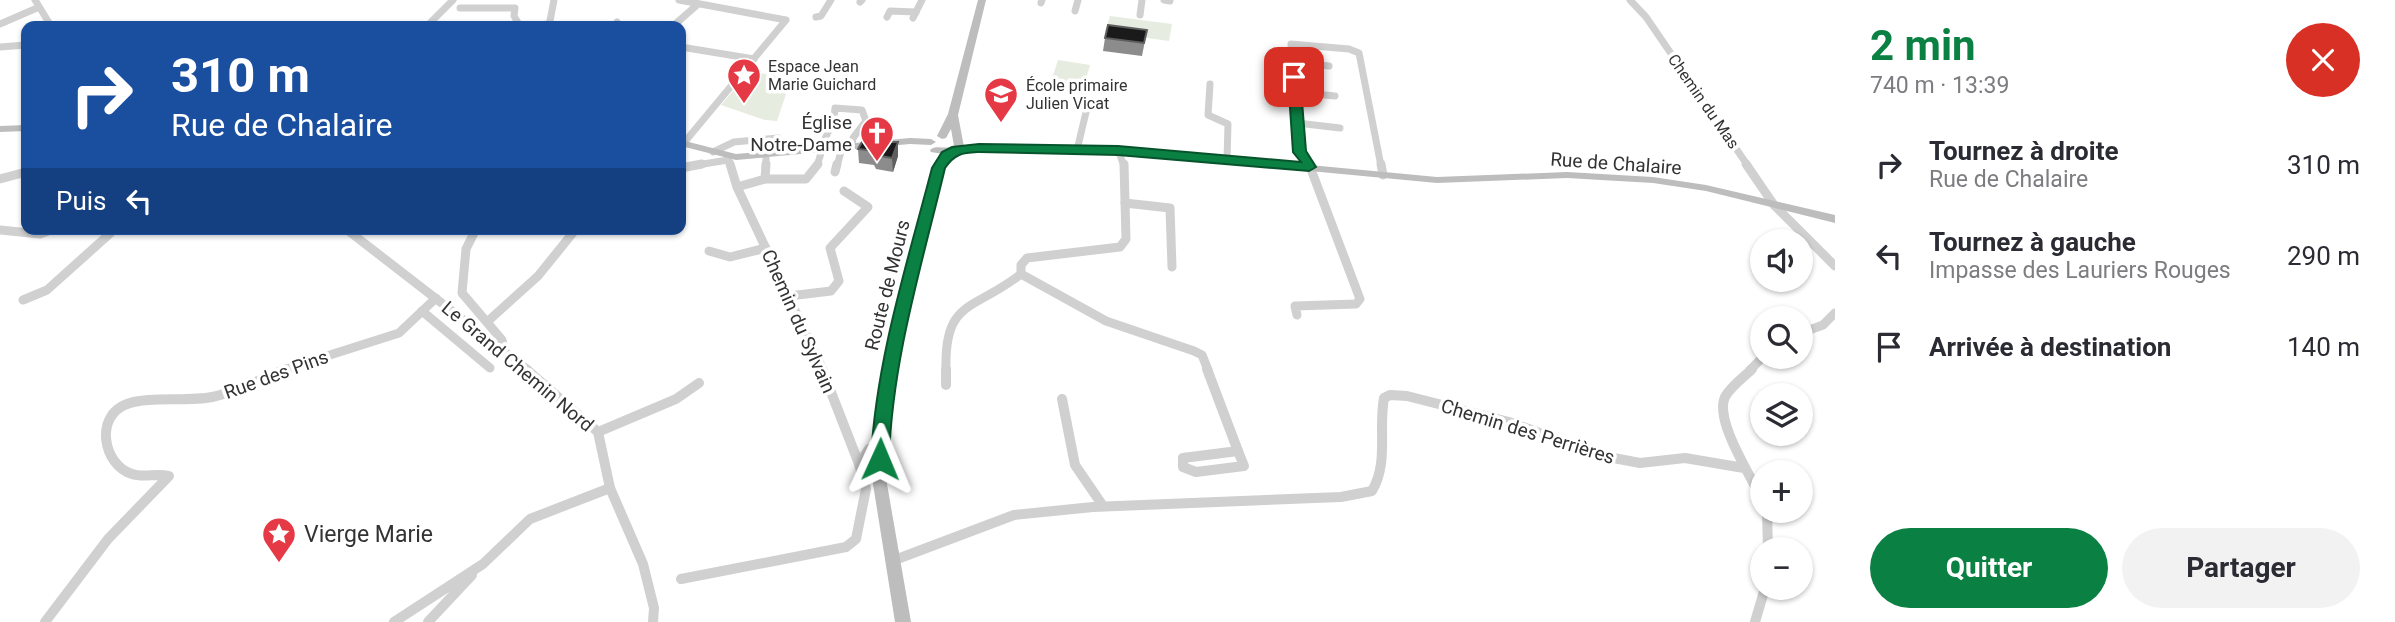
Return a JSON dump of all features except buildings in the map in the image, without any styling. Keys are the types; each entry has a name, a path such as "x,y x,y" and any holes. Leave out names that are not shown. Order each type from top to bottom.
{"main road":[{"path":"933,146 955,145"}],"street":[{"path":"35,0 37,8 47,21"},
{"path":"430,21 453,0"},
{"path":"549,21 554,0"},
{"path":"680,0 786,20 686,139"},
{"path":"816,17 821,16 831,0"},
{"path":"887,17 890,10 915,15 922,0"},
{"path":"973,32 976,0"},
{"path":"686,167 728,158 910,141 933,146 942,136 953,114 982,0"},
{"path":"1075,11 1078,0"},
{"path":"1140,15 1142,0"},
{"path":"1164,0 1170,1"},
{"name":"Chemin du Mas","path":"1630,0 1646,17 1774,205 1835,266"},
{"path":"679,21 697,5"},
{"path":"0,24 37,8"},
{"path":"460,8 515,8 514,16 517,21"},
{"path":"1297,315 1295,306 1356,304 1360,299 1307,159 1299,152 1290,44 1349,49 1359,53 1383,176"},
{"path":"0,47 21,45"},
{"path":"686,48 754,59"},
{"path":"1293,62 1329,66"},
{"path":"1210,84 1209,115 1211,119 1228,124 1227,160"},
{"path":"1295,92 1335,96"},
{"path":"737,187 765,179 806,179 818,165 821,150 834,120 835,108 862,110 866,121 853,138 835,172"},
{"path":"1077,150 1087,108"},
{"path":"953,114 955,145"},
{"path":"1297,123 1340,128"},
{"path":"0,129 21,128"},
{"name":"Rue de Chalaire","path":"942,136 955,145 979,148 1118,150 1455,181 1567,175 1626,178 1706,188 1835,219"},
{"path":"713,152 724,144 743,143 752,138 778,138"},
{"path":"686,145 728,158"},
{"name":"Route de Mours","path":"903,622 874,446 890,362 938,168 955,145"},
{"name":"Route de Mours","path":"933,146 938,168"},
{"path":"1021,274 1021,265 1027,258 1120,247 1126,239 1124,165 1118,150"},
{"path":"765,179 766,155"},
{"name":"Chemin du Sylvain","path":"728,158 737,187 813,345 866,489"},
{"path":"0,179 21,173"},
{"path":"789,296 831,290 839,281 830,248 868,206 844,191"},
{"path":"1125,203 1170,208 1172,267"},
{"path":"0,230 21,232"},
{"path":"23,300 47,290 108,235"},
{"name":"Le Grand Chemin Nord","path":"354,235 504,349 598,432 610,488 643,564 654,608 653,622"},
{"path":"473,235 466,249 462,292 502,340 504,349"},
{"path":"487,322 538,276 571,235"},
{"path":"709,251 730,257 766,247"},
{"path":"946,385 944,346 953,317 964,306 1009,284 1021,274"},
{"path":"1021,274 1040,287 1135,332 1188,347 1202,355 1244,466 1195,472 1183,467 1183,458 1238,451"},
{"name":"Rue des Pins","path":"45,622 108,539 169,476 156,473 134,475 115,465 107,446 105,430 113,414 127,404 213,397 300,364 399,333 436,298"},
{"path":"422,311 490,368"},
{"path":"1813,329 1823,325 1835,313"},
{"path":"1750,478 1723,416 1723,406 1725,397 1752,369"},
{"path":"598,432 676,399 699,383"},
{"name":"Chemin des Perrières","path":"892,561 1014,515 1103,506 1342,497 1372,491 1381,480 1383,466 1380,411 1384,398 1390,395 1407,396 1509,422 1603,456 1640,463 1685,458 1744,468"},
{"path":"1062,399 1075,465 1103,506"},
{"path":"851,446 874,446"},
{"path":"681,579 846,547 856,540 866,489 880,480 859,464 874,446"},
{"path":"428,622 530,519 610,488"},
{"path":"394,622 483,564"},
{"path":"1755,622 1761,600"}],"shaded area":[{"path":"1110,16 1172,24 1169,41 1105,32"},
{"path":"1058,60 1090,65 1082,93 1049,88"},
{"path":"750,71 791,79 777,121 765,120 721,105"}],"place":[{"name":"Espace Jean Marie Guichard","path":"744,105"},
{"name":"École primaire Julien Vicat","path":"1001,124"},
{"name":"Église Notre-Dame","path":"877,163"},
{"name":"Vierge Marie","path":"279,564"}],"route":[{"path":"880,459 880,426 890,362 938,168 950,152 956,149 979,148 1118,150 1309,167 1307,159 1299,152 1294,77"}]}
